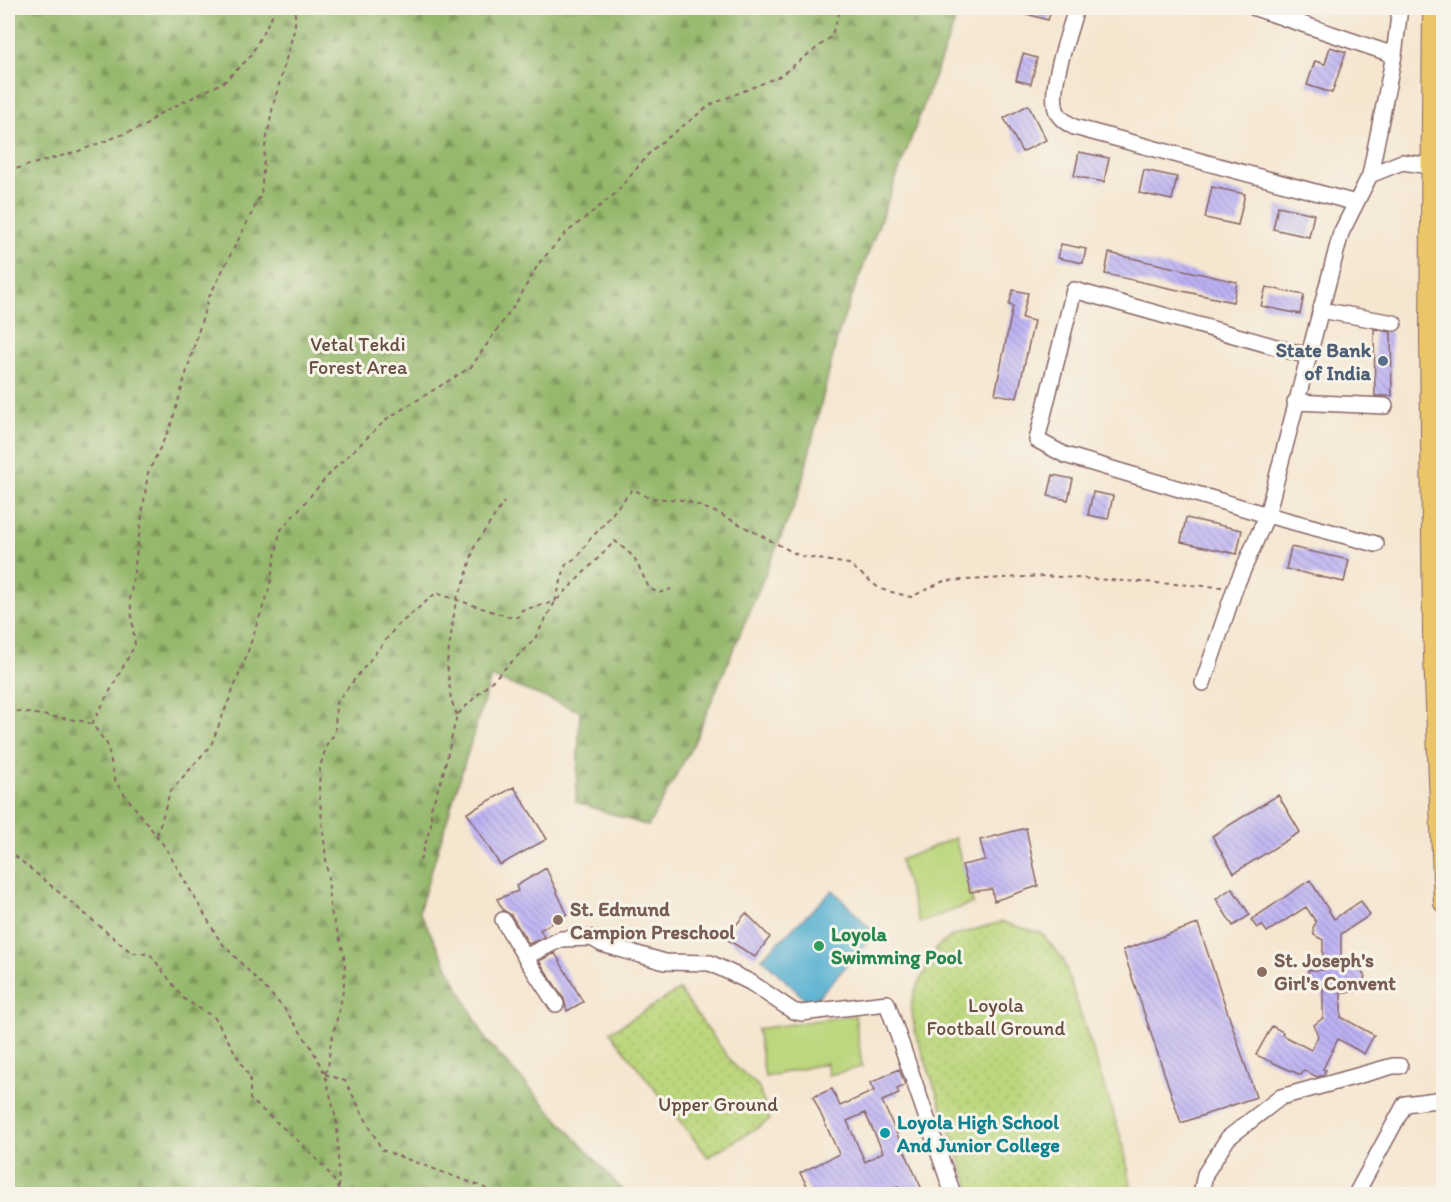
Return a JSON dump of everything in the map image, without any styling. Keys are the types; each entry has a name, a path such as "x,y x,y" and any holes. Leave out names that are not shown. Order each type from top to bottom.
{"main road":[{"path":"1433,8 1431,166 1443,903"}],"lane":[{"path":"1076,8 1054,92 1058,114 1065,122 1085,130 1356,203"},
{"path":"1255,8 1395,55"},
{"path":"1203,682 1235,588 1267,515 1341,233 1370,175 1395,55 1400,8"},
{"path":"1370,175 1402,162 1431,166"},
{"path":"1308,356 1074,290 1037,440 1065,455 1267,515 1376,544"},
{"path":"1320,310 1394,323"},
{"path":"1295,402 1385,406"},
{"path":"503,920 556,1005"},
{"path":"525,957 561,939 592,938 602,944 665,962 710,963 730,971 793,1011 801,1013 887,1003 953,1194"},
{"path":"1201,1194 1205,1174 1228,1138 1281,1098 1393,1066 1400,1066"},
{"path":"1356,1194 1405,1104 1443,1099"}],"path":[{"path":"8,171 79,151 145,126 157,115 224,82 250,57 276,8"},
{"path":"92,724 135,645 130,599 148,473 171,425 208,299 261,195 265,147 273,106 295,27 295,8"},
{"path":"157,835 170,792 211,745 246,657 268,589 280,531 333,470 387,418 471,367 518,300 540,263 566,233 616,193 652,150 710,105 780,76 831,37 841,8"},
{"path":"420,861 431,825 431,808 442,778 457,715 534,640 555,602 566,564 579,557 591,538 602,529 613,510 633,489 649,498 684,500 720,514 800,556 849,564 880,589 911,597 944,581 1044,576 1235,588"},
{"path":"457,715 451,700 447,663 456,600 463,586 475,545 504,502"},
{"path":"325,1074 330,1065 330,1045 339,1018 344,957 328,904 328,861 319,791 320,767 327,744 335,733 336,703 404,620 436,593 509,617 518,617 522,610 555,602 615,541 634,557 649,588 659,593 671,589"},
{"path":"8,710 92,724 107,744 116,783 157,835 220,941 283,1007 311,1047 325,1074 337,1123 339,1194"},
{"path":"8,850 132,953 150,954 184,999 215,1018 250,1078 250,1099 318,1158 339,1188 346,1194"},
{"path":"325,1074 345,1081 382,1150 483,1187 495,1194"}],"green space":[{"name":"Vetal Tekdi Forest Area","path":"8,8 960,8 839,331 799,494 694,743 648,826 576,802 580,711 491,677 419,911 486,1040 626,1194 8,1194"},
{"path":"955,838 973,903 919,923 900,860"},
{"name":"Loyola Football Ground","path":"1001,922 1041,933 1063,959 1123,1144 1131,1185 1129,1194 972,1194 915,1031 911,1006 915,991 937,947 952,936"},
{"name":"Upper Ground","path":"679,990 733,1064 758,1086 770,1120 708,1157 610,1032"},
{"path":"855,1015 862,1067 828,1075 827,1063 765,1077 757,1029"}],"water":[{"name":"Loyola Swimming Pool","path":"833,890 875,934 811,1005 762,958"}],"building":[{"path":"1016,8 1052,8 1048,20 1016,11"},
{"path":"1330,47 1346,52 1332,93 1307,85 1315,61 1325,64"},
{"path":"1023,54 1037,58 1031,84 1016,80"},
{"path":"1028,105 1046,140 1022,152 1004,118"},
{"path":"1079,152 1109,158 1104,182 1074,176"},
{"path":"1144,170 1177,177 1172,200 1139,193"},
{"path":"1212,187 1245,194 1238,225 1205,218"},
{"path":"1278,206 1314,214 1309,237 1273,229"},
{"path":"1061,244 1086,249 1083,263 1058,258"},
{"path":"1109,253 1237,282 1233,302 1105,274"},
{"path":"1266,287 1304,295 1300,314 1261,306"},
{"path":"1013,290 1028,293 1022,318 1034,321 1017,398 995,394 1013,306 1009,305"},
{"name":"State Bank of India","path":"1374,329 1391,332 1392,396 1375,396"},
{"path":"1053,475 1073,479 1068,500 1048,496"},
{"path":"1093,492 1113,496 1108,519 1088,515"},
{"path":"1186,518 1242,530 1237,554 1181,542"},
{"path":"1291,547 1349,560 1344,582 1286,569"},
{"path":"514,787 547,839 500,865 467,813"},
{"path":"1278,795 1300,832 1234,873 1212,836"},
{"path":"1026,828 1038,886 994,901 992,889 970,892 962,865 985,860 980,840"},
{"path":"546,868 567,914 540,930 544,937 529,944 511,915 503,910 497,899 518,891 516,886"},
{"path":"1310,880 1334,919 1361,901 1370,915 1341,934 1341,961 1355,961 1365,977 1355,992 1341,992 1341,1017 1374,1035 1364,1054 1338,1039 1323,1069 1326,1070 1323,1075 1317,1077 1304,1070 1301,1075 1256,1055 1272,1026 1283,1032 1282,1035 1311,1050 1318,1036 1314,1025 1323,1018 1323,986 1308,986 1308,970 1323,970 1323,940 1314,935 1313,928 1316,922 1306,907 1267,932 1262,925 1257,928 1251,920"},
{"path":"1232,888 1250,915 1233,926 1216,899"},
{"path":"746,913 770,937 755,957 725,938"},
{"path":"1198,924 1256,1097 1181,1123 1123,950"},
{"path":"555,953 583,1002 567,1011 564,999 539,961"},
{"name":"Loyola High School And Junior College","path":"899,1069 905,1085 897,1089 899,1094 882,1101 924,1194 902,1194 898,1186 880,1194 812,1194 800,1173 839,1154 813,1097 832,1089 840,1106 874,1091 870,1083","holes":["865,1113 883,1152 865,1162 847,1121"]}],"place":[{"name":"State Bank of India","path":"1383,361"},
{"name":"St. Edmund Campion Preschool","path":"558,920"},
{"name":"Loyola Swimming Pool","path":"819,946"},
{"name":"St. Joseph's Girl's Convent","path":"1262,972"},
{"name":"Loyola High School And Junior College","path":"885,1133"}]}
